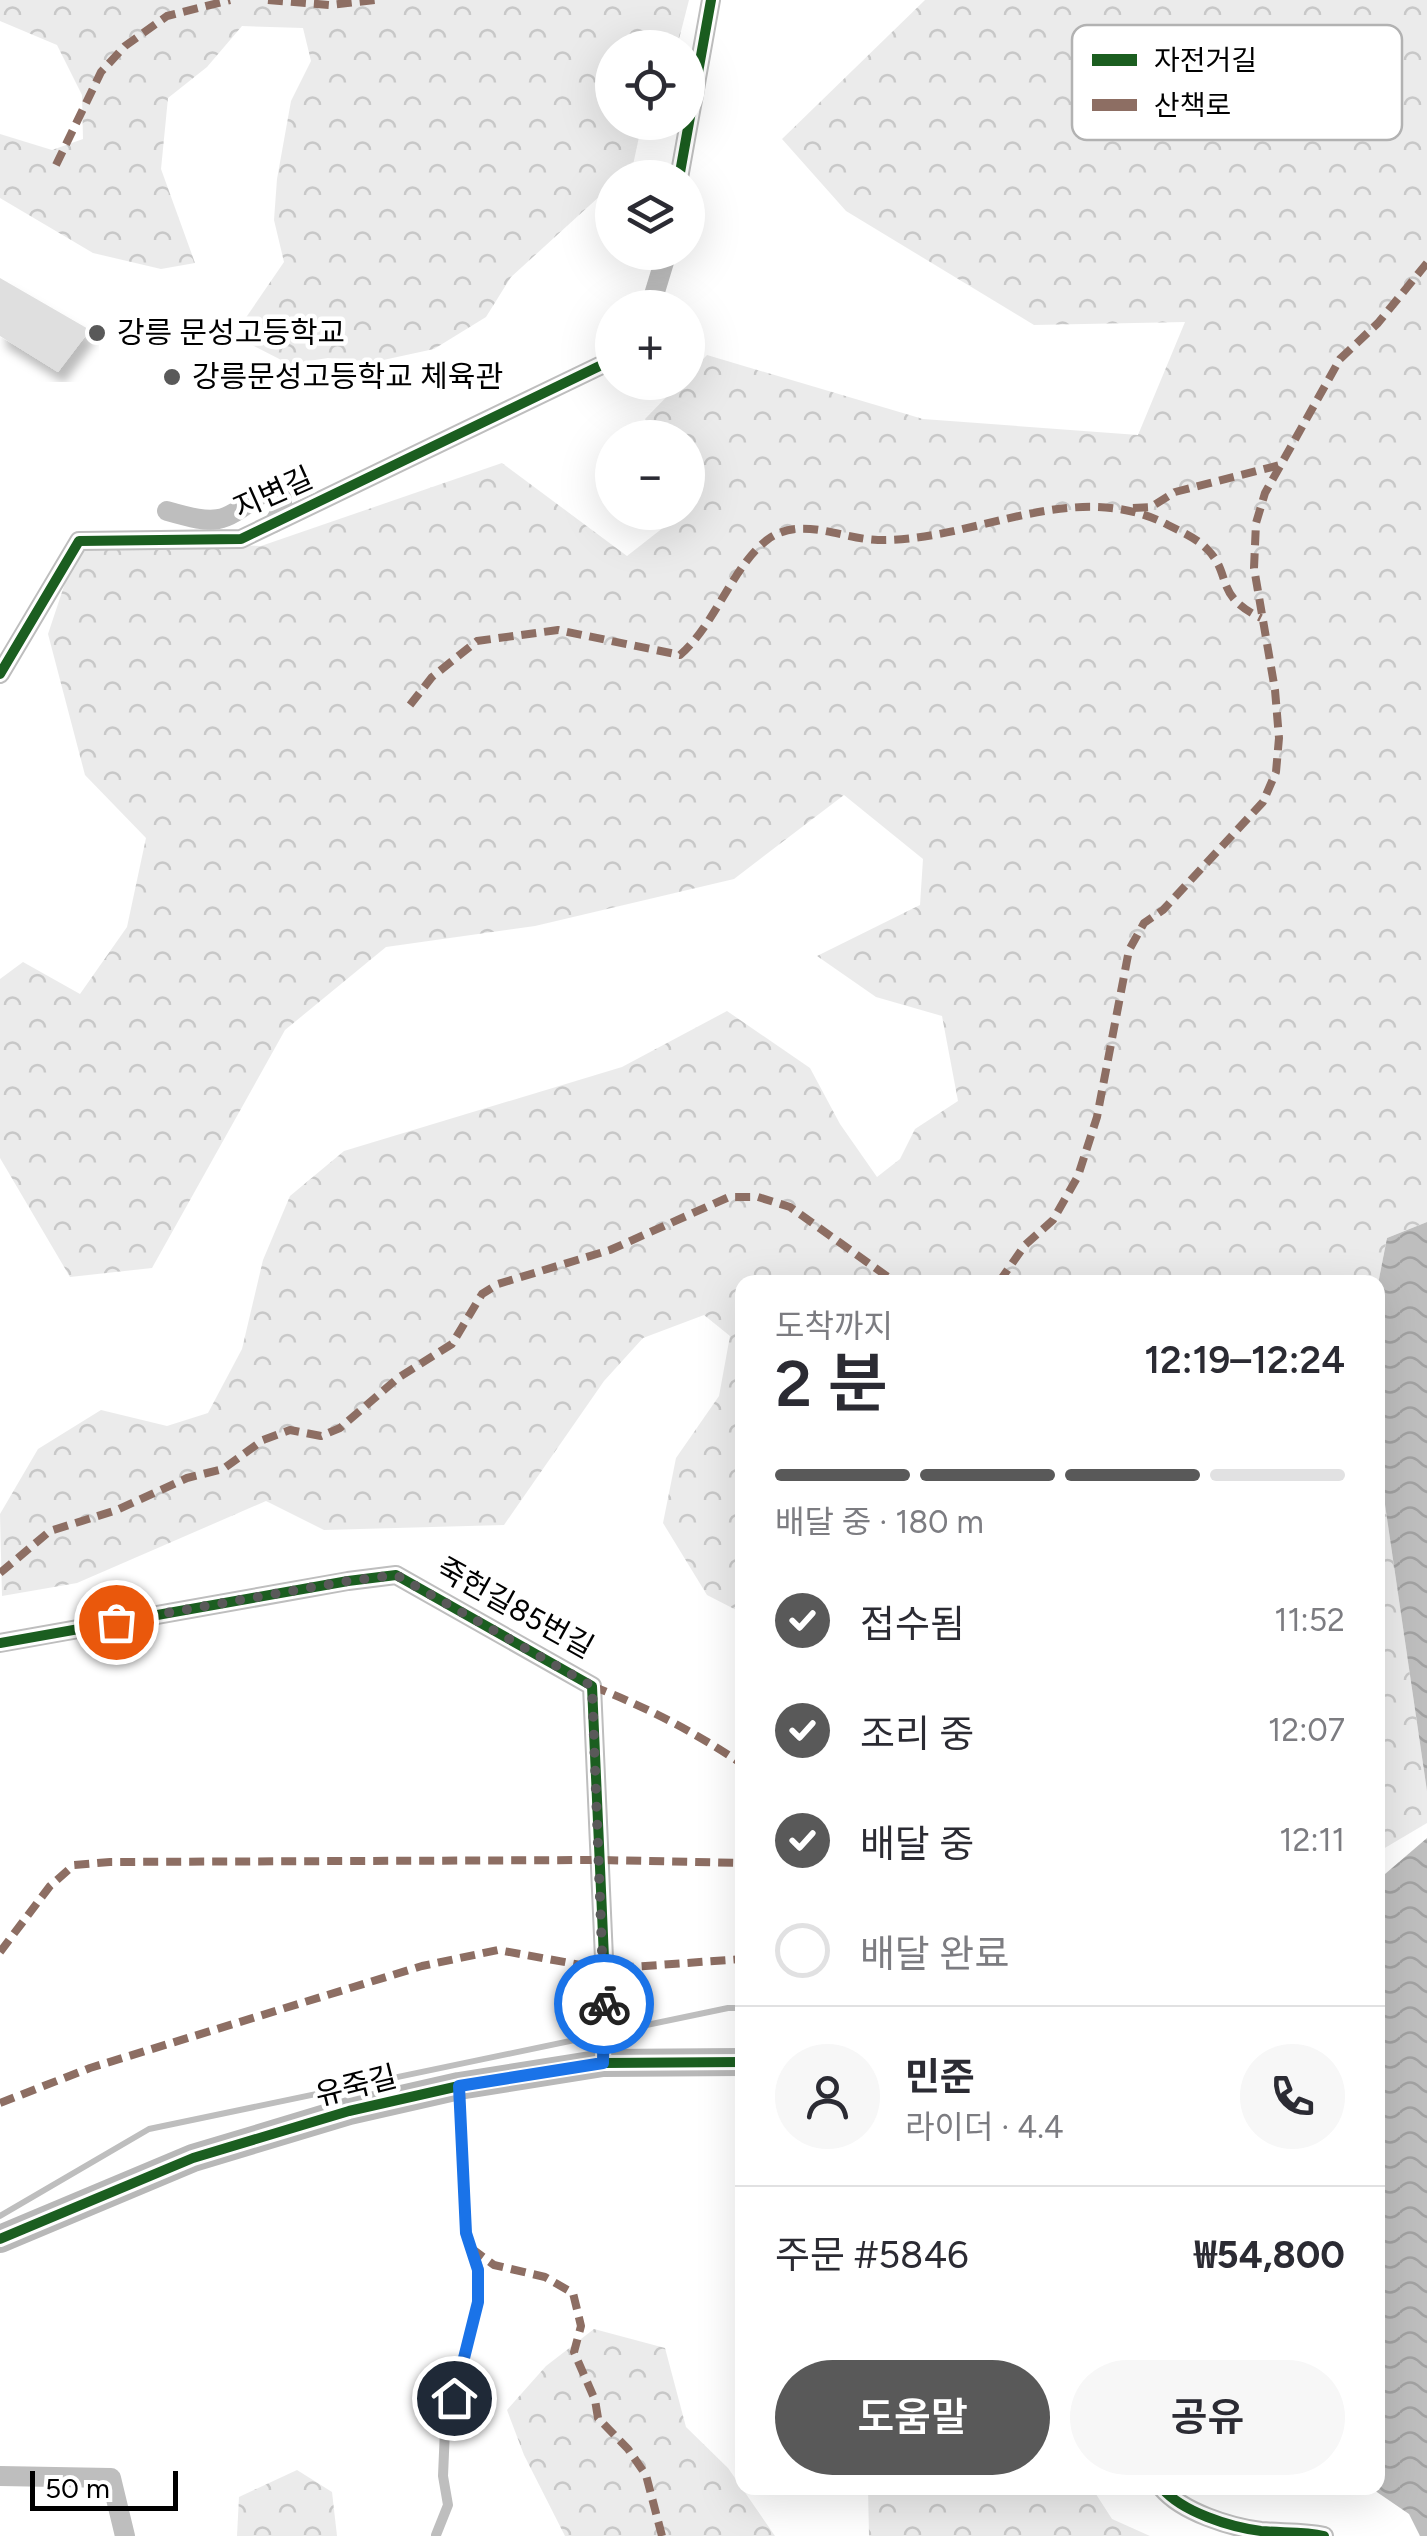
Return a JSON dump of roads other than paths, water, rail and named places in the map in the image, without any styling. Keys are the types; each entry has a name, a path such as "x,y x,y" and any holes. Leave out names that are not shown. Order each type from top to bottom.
{"street":[{"path":"683,160 711,0"},
{"name":"지변길","path":"0,674 79,541 241,539 595,368"},
{"path":"167,511 198,520 226,519 268,489 282,499 282,510 274,523"},
{"name":"죽헌길85번길","path":"0,1643 396,1575 592,1686 604,2051"},
{"name":"유죽길","path":"0,2240 193,2158 350,2112 604,2051 735,2061"},
{"path":"0,2476 111,2478 125,2536"},
{"path":"1168,2495 1172,2500 1257,2531 1324,2536"}],"lane":[{"path":"436,2535 448,2505 443,2476 445,2430 478,2302 478,2270 466,2233 459,2086"}],"water":[{"path":"1427,1222 1427,1791 1385,1505 1385,1275 1380,1275 1387,1238"},
{"path":"1427,1838 1427,2536 1420,2536 1409,2514 1381,2495 1385,2495 1385,1874"}],"waterway":[{"path":"0,2216 149,2129 735,2008"}],"place":[{"name":"강릉 문성고등학교","path":"97,333"},
{"name":"강릉문성고등학교 체육관","path":"172,377"}]}
